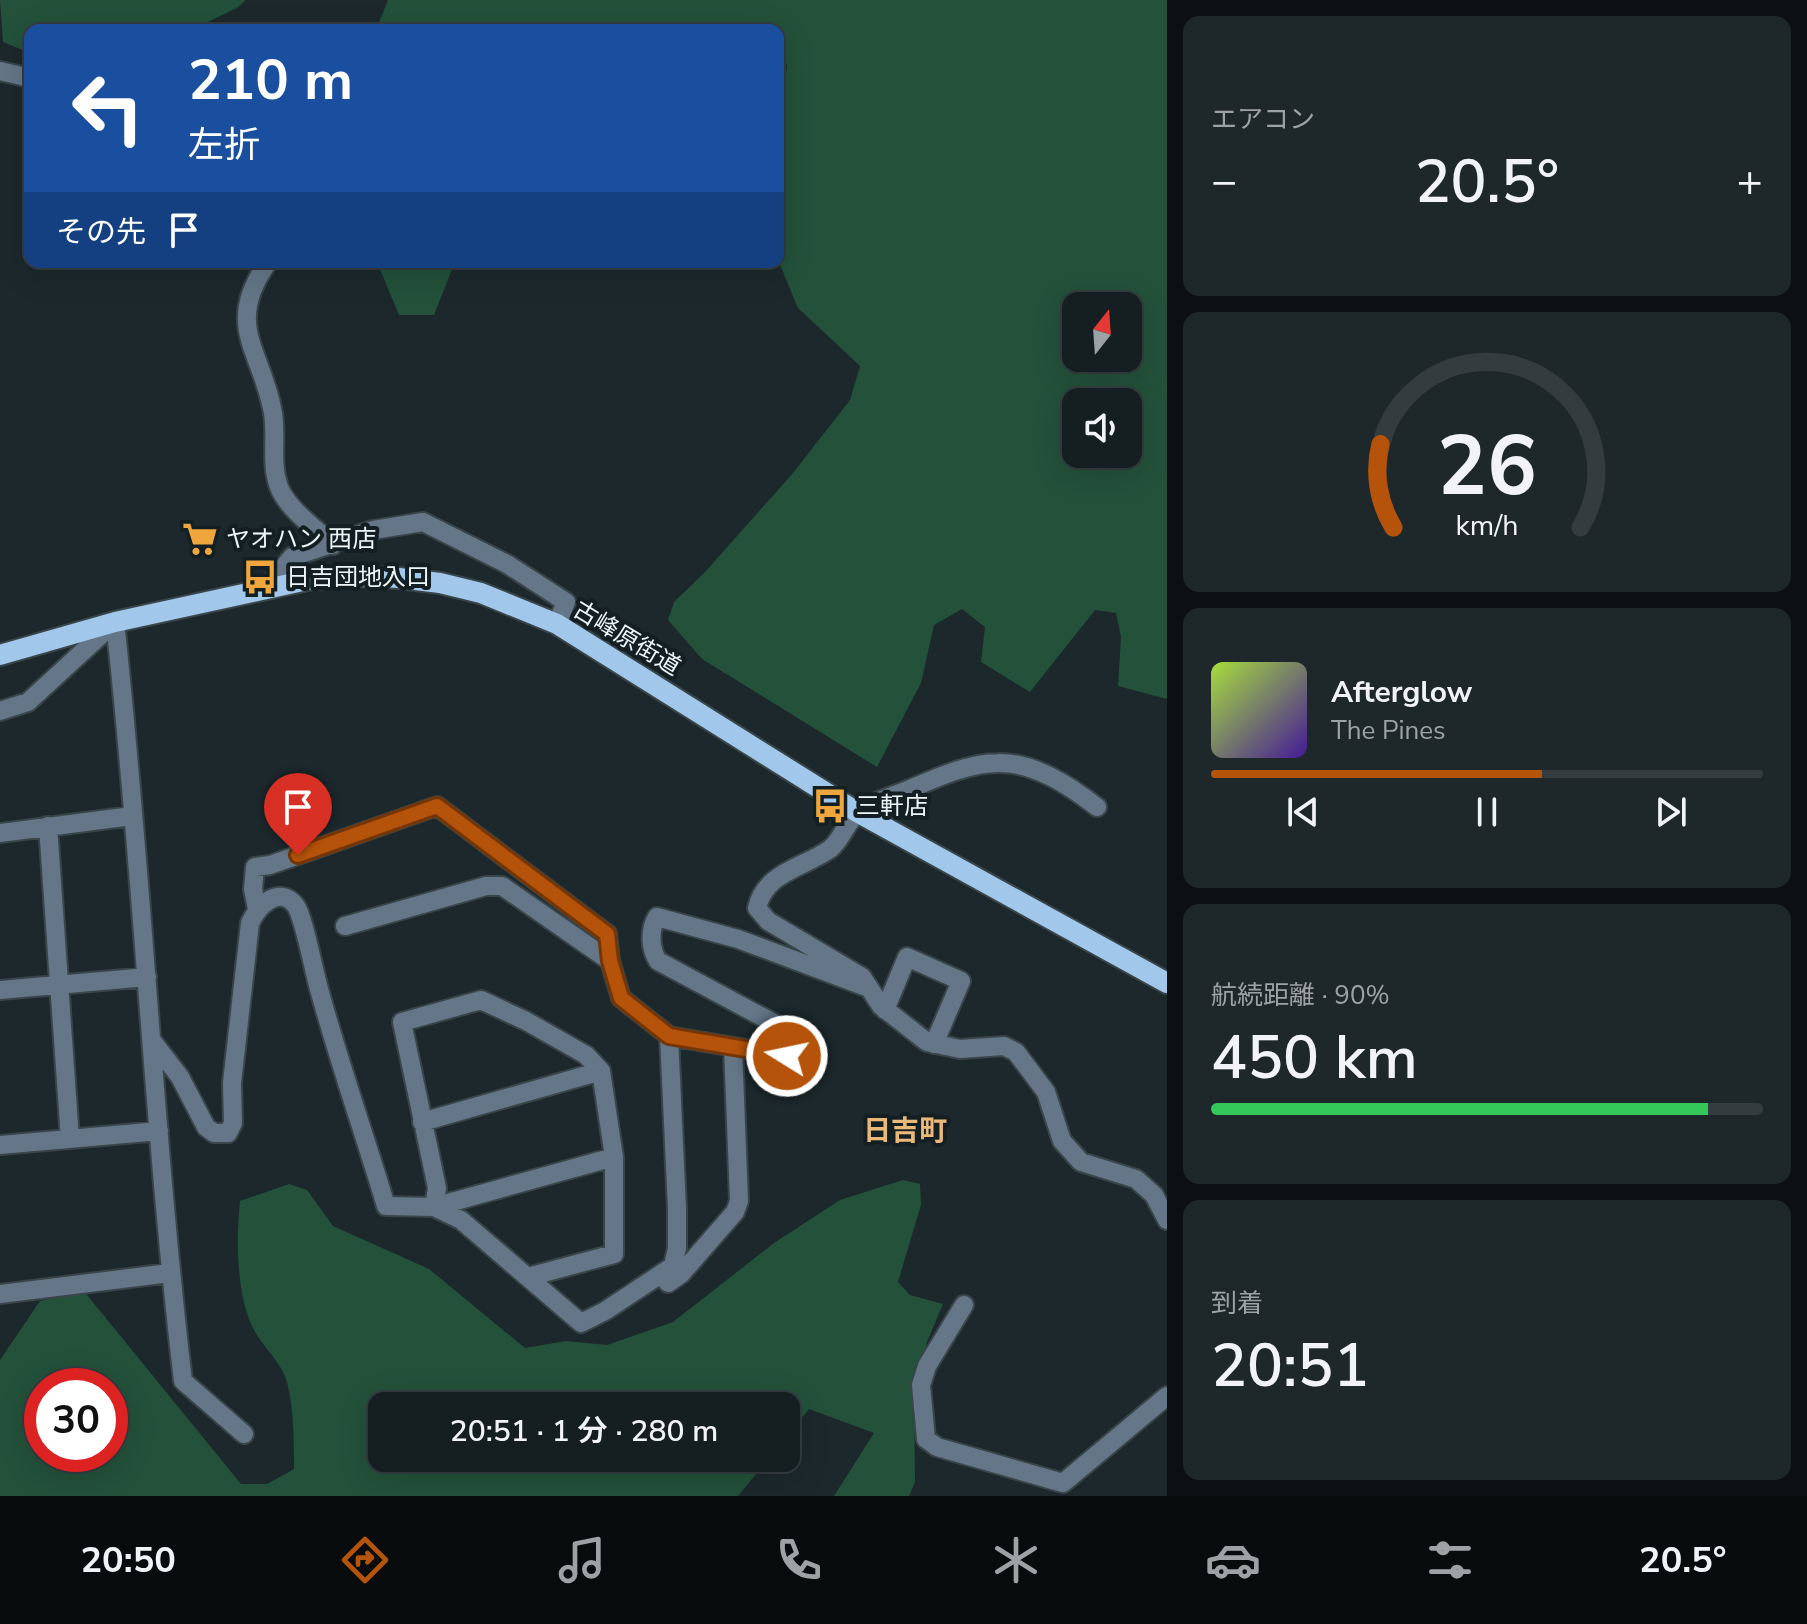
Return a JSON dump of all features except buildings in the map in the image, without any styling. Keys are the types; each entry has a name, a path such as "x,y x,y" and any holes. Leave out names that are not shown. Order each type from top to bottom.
{"main road":[{"name":"古峰原街道","path":"0,655 115,622 312,579 358,576 440,583 494,598 557,624 857,812 1167,983"}],"street":[{"path":"0,71 24,77"},
{"path":"264,268 254,282 246,309 249,344 273,410 273,464 286,500 333,545"},
{"path":"267,587 292,557 373,530 423,522 507,564 566,602 557,624"},
{"path":"0,711 28,702 115,622"},
{"path":"115,622 153,1042 170,1273 183,1381 244,1434"},
{"path":"1097,807 1067,784 1027,768 998,762 971,768 929,781 857,812 840,841 775,878 759,897 757,908 768,921 862,977 885,1010 927,1042 960,1049 1004,1046 1016,1052 1046,1092 1062,1141 1081,1162 1136,1179 1154,1195 1167,1220"},
{"path":"257,909 253,889 255,867 270,865 437,806 607,934 610,961 621,998 669,1036 787,1056 805,1056 810,1051 809,1042 658,961 651,951 653,922 657,917 738,939 869,988"},
{"path":"0,833 132,816"},
{"path":"48,826 70,1139"},
{"path":"345,926 486,886 502,886 610,961"},
{"path":"153,1042 180,1077 206,1127 214,1133 228,1133 233,1123 232,1083 250,923 257,909 268,899 282,898 295,905 386,1206 434,1207 614,1157"},
{"path":"885,1010 907,957 961,981 934,1044"},
{"path":"0,990 147,977"},
{"path":"434,1207 437,1188 402,1022 481,1000 586,1055 601,1071 614,1157 614,1254 528,1277"},
{"path":"434,1207 461,1220 581,1323 612,1307 673,1266 677,1248 677,1209 669,1036"},
{"path":"612,1307 631,1306 681,1274 735,1212 739,1201 733,1047"},
{"path":"422,1122 601,1071"},
{"path":"0,1145 159,1131"},
{"path":"0,1294 170,1273"},
{"path":"964,1305 927,1366 921,1385 926,1439 937,1447 1063,1483 1167,1396"}],"green space":[{"path":"0,0 246,0 237,8 204,24 24,24 24,51 3,42"},
{"path":"388,0 1167,0 1167,699 1118,686 1121,637 1116,613 1095,610 1030,692 981,662 985,627 962,609 934,625 921,683 877,767 702,659 668,620 674,602 705,572 793,473 850,400 860,366 798,308 781,268 784,268 784,92 787,65 784,63 784,24 378,24"},
{"path":"379,268 453,268 434,315 399,315"},
{"path":"903,1180 920,1184 921,1205 898,1282 910,1295 943,1304 927,1342 914,1389 915,1482 909,1496 834,1496 874,1433 809,1409 800,1420 800,1392 368,1392 368,1472 758,1472 738,1496 0,1496 0,1360 40,1301 83,1290 241,1484 267,1484 294,1469 294,1436 287,1382 248,1316 238,1250 240,1201 289,1184 307,1190 333,1226 429,1269 525,1348 566,1341 607,1345 673,1322 774,1243 840,1200"}],"place":[{"name":"ヤオハン 西店","path":"200,539"},
{"name":"日吉団地入口","path":"260,577"},
{"name":"三軒店","path":"830,806"}],"district":[{"name":"日吉町","path":"905,1130"}],"route":[{"path":"298,855 437,806 607,934 610,961 621,998 669,1036 787,1056"}]}
